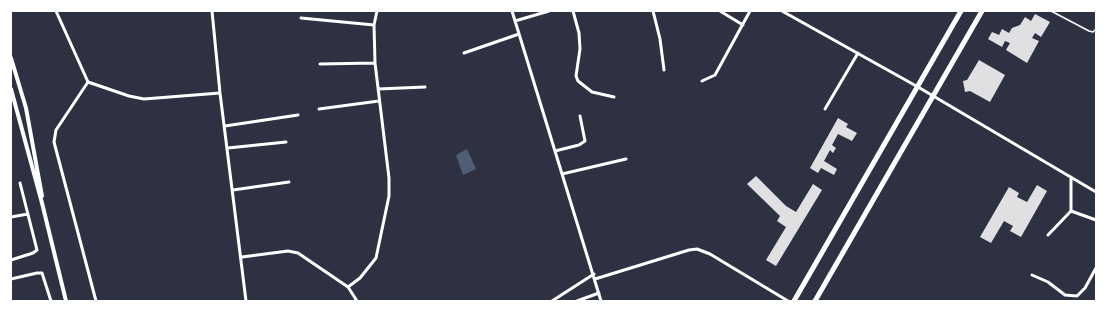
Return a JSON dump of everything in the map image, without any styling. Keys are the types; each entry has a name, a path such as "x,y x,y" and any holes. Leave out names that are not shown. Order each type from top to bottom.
{"main road":[{"path":"794,301 961,11"},
{"path":"815,301 982,11"}],"street":[{"path":"56,11 88,82 133,97 144,99 220,93"},
{"path":"212,11 220,93 242,257 246,301"},
{"path":"348,287 360,278 376,258 388,202 389,178 375,63 374,25 377,11"},
{"path":"512,11 594,274 601,301"},
{"path":"515,21 548,11"},
{"path":"573,11 579,33 580,49 576,76 578,81 592,92 614,97"},
{"path":"653,11 660,39 664,70"},
{"path":"720,11 743,25"},
{"path":"702,81 714,75 750,11"},
{"path":"782,11 918,87 1096,192"},
{"path":"301,18 374,25"},
{"path":"464,53 519,34"},
{"path":"825,109 858,53"},
{"path":"11,58 12,68 26,108 41,183 42,203"},
{"path":"320,64 375,63"},
{"path":"88,82 56,130 54,142 96,301"},
{"path":"378,90 425,87"},
{"path":"11,88 42,203 66,301"},
{"path":"319,109 379,101"},
{"path":"224,126 298,115"},
{"path":"555,151 579,145 585,141 580,116"},
{"path":"228,148 286,142"},
{"path":"562,174 626,159"},
{"path":"1048,235 1071,211 1071,177"},
{"path":"233,190 289,182"},
{"path":"11,260 33,253 37,250 20,183"},
{"path":"1071,211 1096,220"},
{"path":"11,217 28,214"},
{"path":"595,279 689,250 697,249 710,254 788,301"},
{"path":"242,257 292,251 348,287 357,301"},
{"path":"1032,275 1048,282 1065,295 1077,296 1085,288 1096,268"},
{"path":"11,279 42,273 51,301"},
{"path":"552,301 594,274"},
{"path":"577,301 599,294"}],"lane":[{"path":"1051,11 1089,31 1093,32 1096,29"}],"water":[{"path":"467,149 476,169 463,175 456,155"}],"building":[{"path":"1035,14 1050,22 1041,37 1035,33 1032,38 1039,41 1027,63 1006,50 1010,43 1005,41 1002,47 988,39 992,32 999,35 1002,29 1009,33 1012,28 1020,25 1025,17 1031,21"},
{"path":"979,60 1005,75 990,102 970,91 965,92 963,81 967,80"},
{"path":"838,118 848,124 846,127 857,133 852,141 838,134 832,145 836,148 833,153 830,150 824,161 837,169 834,175 821,168 818,173 810,168"},
{"path":"756,176 786,206 796,212 813,184 822,190 776,266 766,260 786,227 777,221 780,216 747,184"},
{"path":"1037,185 1047,191 1021,237 1010,231 1013,226 1004,221 991,243 980,237 1009,187 1019,193 1017,197 1027,202"}]}
